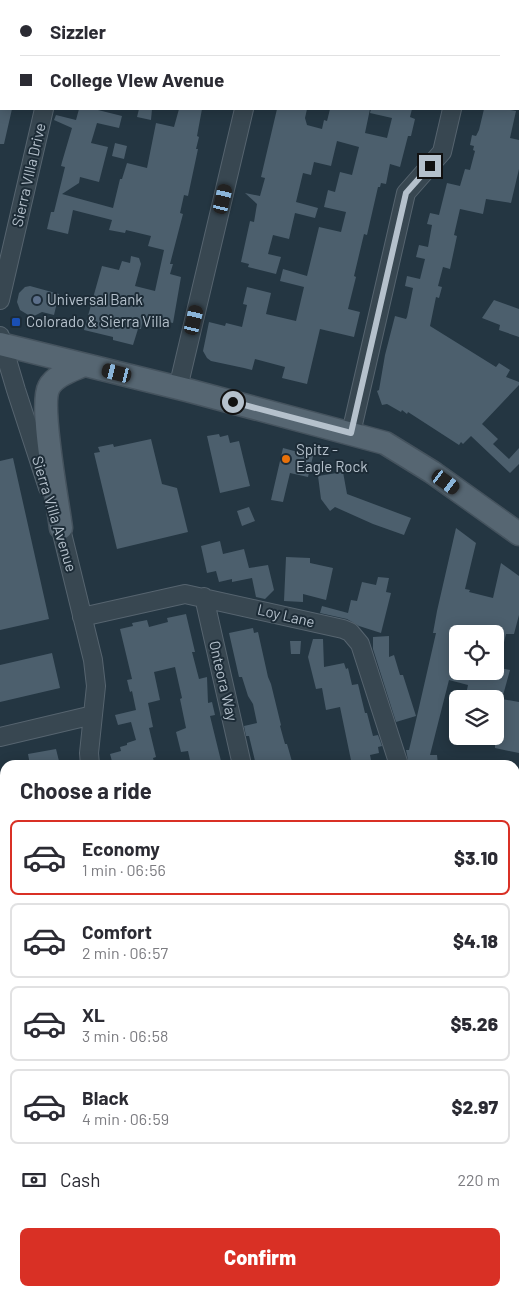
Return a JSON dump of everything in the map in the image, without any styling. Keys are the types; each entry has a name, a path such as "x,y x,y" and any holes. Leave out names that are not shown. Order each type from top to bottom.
{"main road":[{"path":"1,341 84,365 385,443 432,472 519,534"},
{"path":"61,528 46,406 49,387 62,375 84,365"}],"street":[{"name":"Sierra VIlla Drive","path":"0,300 44,110"},
{"path":"178,388 244,110"},
{"path":"351,433 406,193 442,152 452,110"},
{"name":"Sierra Villa Avenue","path":"1,341 61,528 93,660 96,686 93,716"},
{"name":"Loy Lane","path":"82,617 180,594 190,594 350,632 360,644 398,760"},
{"name":"Onteora Way","path":"204,597 241,760"},
{"path":"0,737 93,716 90,760"}],"building":[{"path":"0,110 12,110 4,144 0,144"},
{"path":"79,110 98,110 122,116 119,128 97,123 91,143 108,147 99,182 80,177 79,183 62,194 113,208 120,179 122,179 127,163 147,168 156,123 174,127 179,110 202,110 197,136 199,137 196,149 198,149 188,196 184,195 180,213 183,214 170,264 173,264 170,274 181,277 173,323 143,319 141,329 138,329 133,345 113,340 113,337 84,330 102,266 119,270 122,261 130,263 131,256 139,258 141,264 135,286 155,291 164,250 148,246 151,236 126,230 125,233 109,230 112,220 73,210 68,234 47,229 51,212 54,212 65,167 61,166 72,128 54,120 56,115 76,120"},
{"path":"139,110 152,110 151,120 137,117"},
{"path":"277,110 307,110 305,118 307,125 322,129 324,120 327,121 330,110 370,110 365,133 387,138 392,118 370,113 371,110 412,110 410,117 415,119 411,136 408,136 400,167 390,164 386,184 381,183 380,187 378,187 367,235 364,234 348,309 360,312 354,337 320,329 307,384 282,378 285,367 255,359 252,370 211,361 203,351 209,322 225,326 226,323 242,327 247,305 243,304 247,287 271,293 266,314 296,321 304,287 280,281 283,269 307,276 319,227 341,232 346,212 324,207 328,190 335,192 340,172 352,175 359,147 337,141 331,166 314,162 311,175 303,173 296,202 318,208 315,218 295,213 289,239 273,235 268,254 281,257 276,274 248,267 249,264 241,262 250,221 254,222 257,204 245,193 260,196 265,178 261,177"},
{"path":"484,110 516,111 510,138 519,140 519,169 511,203 486,199 483,214 460,209 454,235 457,236 450,269 443,267 438,286 442,287 439,298 436,297 430,326 496,367 499,363 510,370 506,377 519,382 519,385 482,424 498,439 493,444 509,459 519,448 519,464 510,473 471,436 463,444 461,442 459,445 408,412 407,414 402,410 401,412 387,404 382,405 377,391 379,390 385,355 395,316 406,319 407,317 413,288 405,286 407,276 420,279 425,259 416,257 419,245 428,247 432,225 427,224 430,213 439,215 447,183 460,186 465,169 470,170 475,151 473,150 474,146 470,145 472,135 476,136"},
{"path":"115,143 127,146 124,159 112,156"},
{"name":"Universal Bank","path":"30,286 59,294 54,315 42,312 30,316 20,310 17,302 19,293 25,287"},
{"path":"494,300 519,309 519,337 499,330 500,325 482,318"},
{"path":"219,434 220,437 228,435 230,443 239,441 250,486 220,493 207,436"},
{"path":"151,439 162,484 177,488 188,532 117,549 94,453 100,452 98,447 113,444 114,447"},
{"path":"283,448 313,456 308,477 290,473 283,502 271,500"},
{"path":"13,458 49,619 0,630 0,461"},
{"path":"343,472 347,494 411,518 404,535 335,507 330,511 321,499 318,476"},
{"path":"249,507 255,521 242,526 237,511"},
{"path":"456,528 476,543 465,589 470,590 469,592 493,598 501,563 519,576 519,615 514,634 506,634 504,642 504,625 449,625 449,680 430,755 437,755 438,760 408,760 406,750 409,750 436,633 433,633"},
{"path":"220,541 223,554 244,549 249,568 268,565 274,590 265,599 256,597 252,578 232,582 232,579 219,582 216,571 207,573 201,546"},
{"path":"286,557 310,558 310,563 333,568 326,600 303,594 303,602 284,601"},
{"path":"378,577 389,578 386,592 391,593 381,633 359,626 347,619 320,613 322,606 348,613 351,600 357,601 362,582 376,585"},
{"path":"186,614 195,652 192,652 199,679 207,677 208,703 212,702 215,715 210,716 221,760 190,760 188,751 181,752 176,732 186,728 175,667 154,672 160,700 148,703 153,727 149,728 156,757 153,758 154,760 112,760 110,754 121,751 120,747 136,740 131,722 118,725 115,715 136,710 132,691 130,692 127,680 132,679 120,629 133,626 132,623 147,620 149,627 168,622 167,618"},
{"path":"253,628 254,633 258,632 280,726 292,760 255,760 249,736 246,736 244,726 257,723 253,704 248,696 242,677 239,677 229,633"},
{"path":"389,636 389,657 394,655 400,675 403,675 416,716 396,722 373,649 373,637"},
{"path":"313,639 323,639 324,667 344,663 346,669 348,668 352,685 358,684 373,736 378,735 382,746 378,747 379,753 370,755 371,760 351,760 340,707 326,710 322,688 316,689 308,657"},
{"path":"290,641 301,641 300,654 291,654"},
{"path":"52,653 60,688 0,702 0,665"},
{"path":"504,669 510,670 504,692 504,690 467,690 468,685 449,680 504,680"},
{"path":"504,699 519,702 519,753 495,748 495,745 504,745"},
{"path":"56,749 59,760 29,760 28,754"}],"place":[{"name":"Universal Bank","path":"37,300"},
{"name":"Colorado & Sierra Villa","path":"16,322"},
{"name":"Spitz - Eagle Rock","path":"286,459"}],"route":[{"path":"233,402 351,433 360,402 406,193 430,166"}]}
